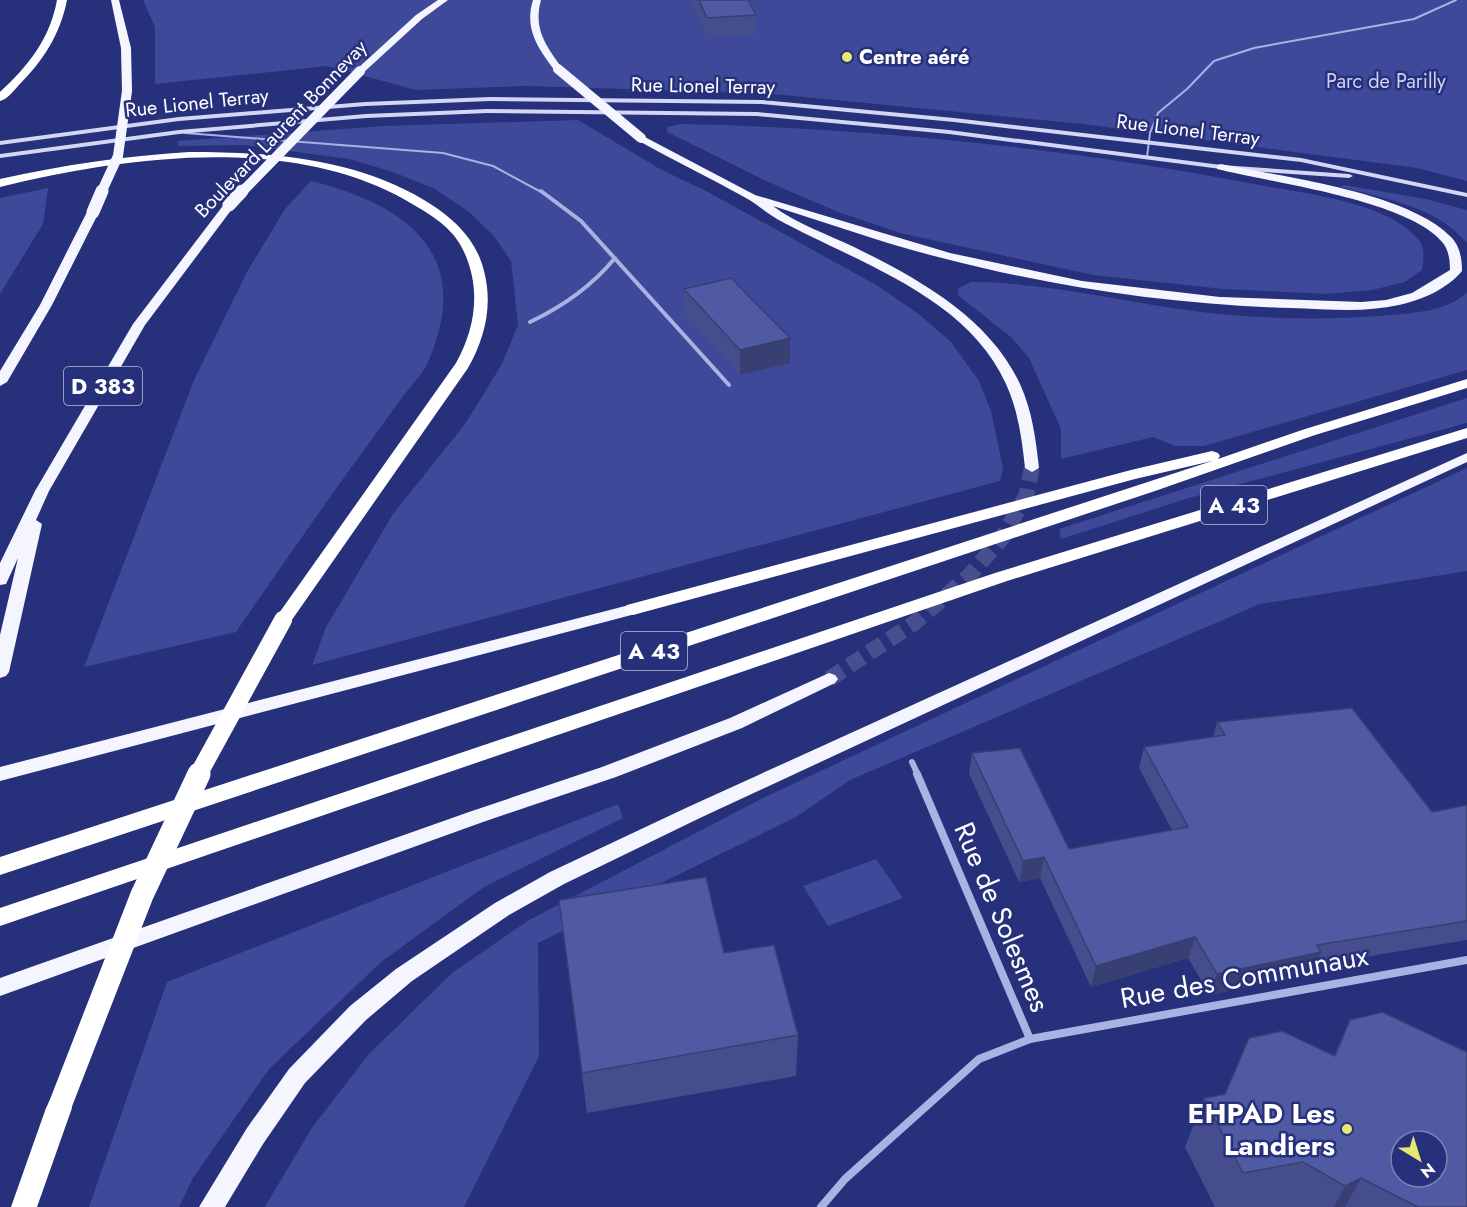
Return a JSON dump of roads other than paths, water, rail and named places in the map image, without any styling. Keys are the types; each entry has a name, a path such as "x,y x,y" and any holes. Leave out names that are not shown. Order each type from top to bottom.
{"highway":[{"path":"0,98 47,47 60,20 62,0"},
{"path":"0,382 46,305 93,212 118,156 127,91 126,48 115,0"},
{"name":"Boulevard Laurent Bonnevay","path":"0,580 42,490 139,324 229,205 360,70 419,18 444,0"},
{"path":"537,0 532,13 537,40 558,69 641,138 752,196 778,214 886,267 936,299 970,328 999,360 1015,389 1028,431 1032,468"},
{"path":"0,183 36,173 161,157 219,156 316,164 377,181 447,219 470,246 482,277 482,315 471,349 450,385 283,620 229,716 173,826 118,954 24,1207"},
{"path":"752,196 948,256 1058,279 1154,294 1289,305 1373,304 1409,299 1430,290 1456,271 1455,253 1446,239 1420,220 1376,202 1221,166"},
{"name":"A 43","path":"0,867 1149,488 1307,433 1467,383"},
{"path":"0,774 633,609 1131,475 1307,433"},
{"name":"A 43","path":"0,917 1001,577 1467,433"},
{"path":"211,1207 255,1136 297,1076 358,1013 404,975 502,909 557,878 684,817 1467,458"},
{"path":"0,672 42,490"},
{"path":"0,987 609,772 736,723 829,679"}],"main road":[{"name":"Rue Lionel Terray","path":"0,143 190,118 365,104 490,99 762,102 966,121 1301,160 1467,195"},
{"name":"Rue Lionel Terray","path":"0,156 179,132 366,116 488,111 757,114 949,132 1221,166 1402,180"}],"street":[{"name":"Rue de Solesmes","path":"821,1207 845,1179 979,1059 1030,1039 912,762"},
{"name":"Rue des Communaux","path":"1030,1039 1467,960"}],"lane":[{"path":"1147,157 1158,114 1214,61 1254,48 1414,19 1456,0"},
{"path":"179,132 253,141 450,154 491,165 524,180 554,199 581,222 729,385"},
{"path":"530,322 563,306 597,281 615,258"}],"tunnel":[{"path":"829,679 913,624 969,576 1002,538 1026,496 1032,468"}],"place":[{"name":"Centre aéré","path":"847,57"},
{"name":"EHPAD Les Landiers","path":"1347,1129"}],"park label":[{"name":"Parc de Parilly","path":"1386,81"}]}
